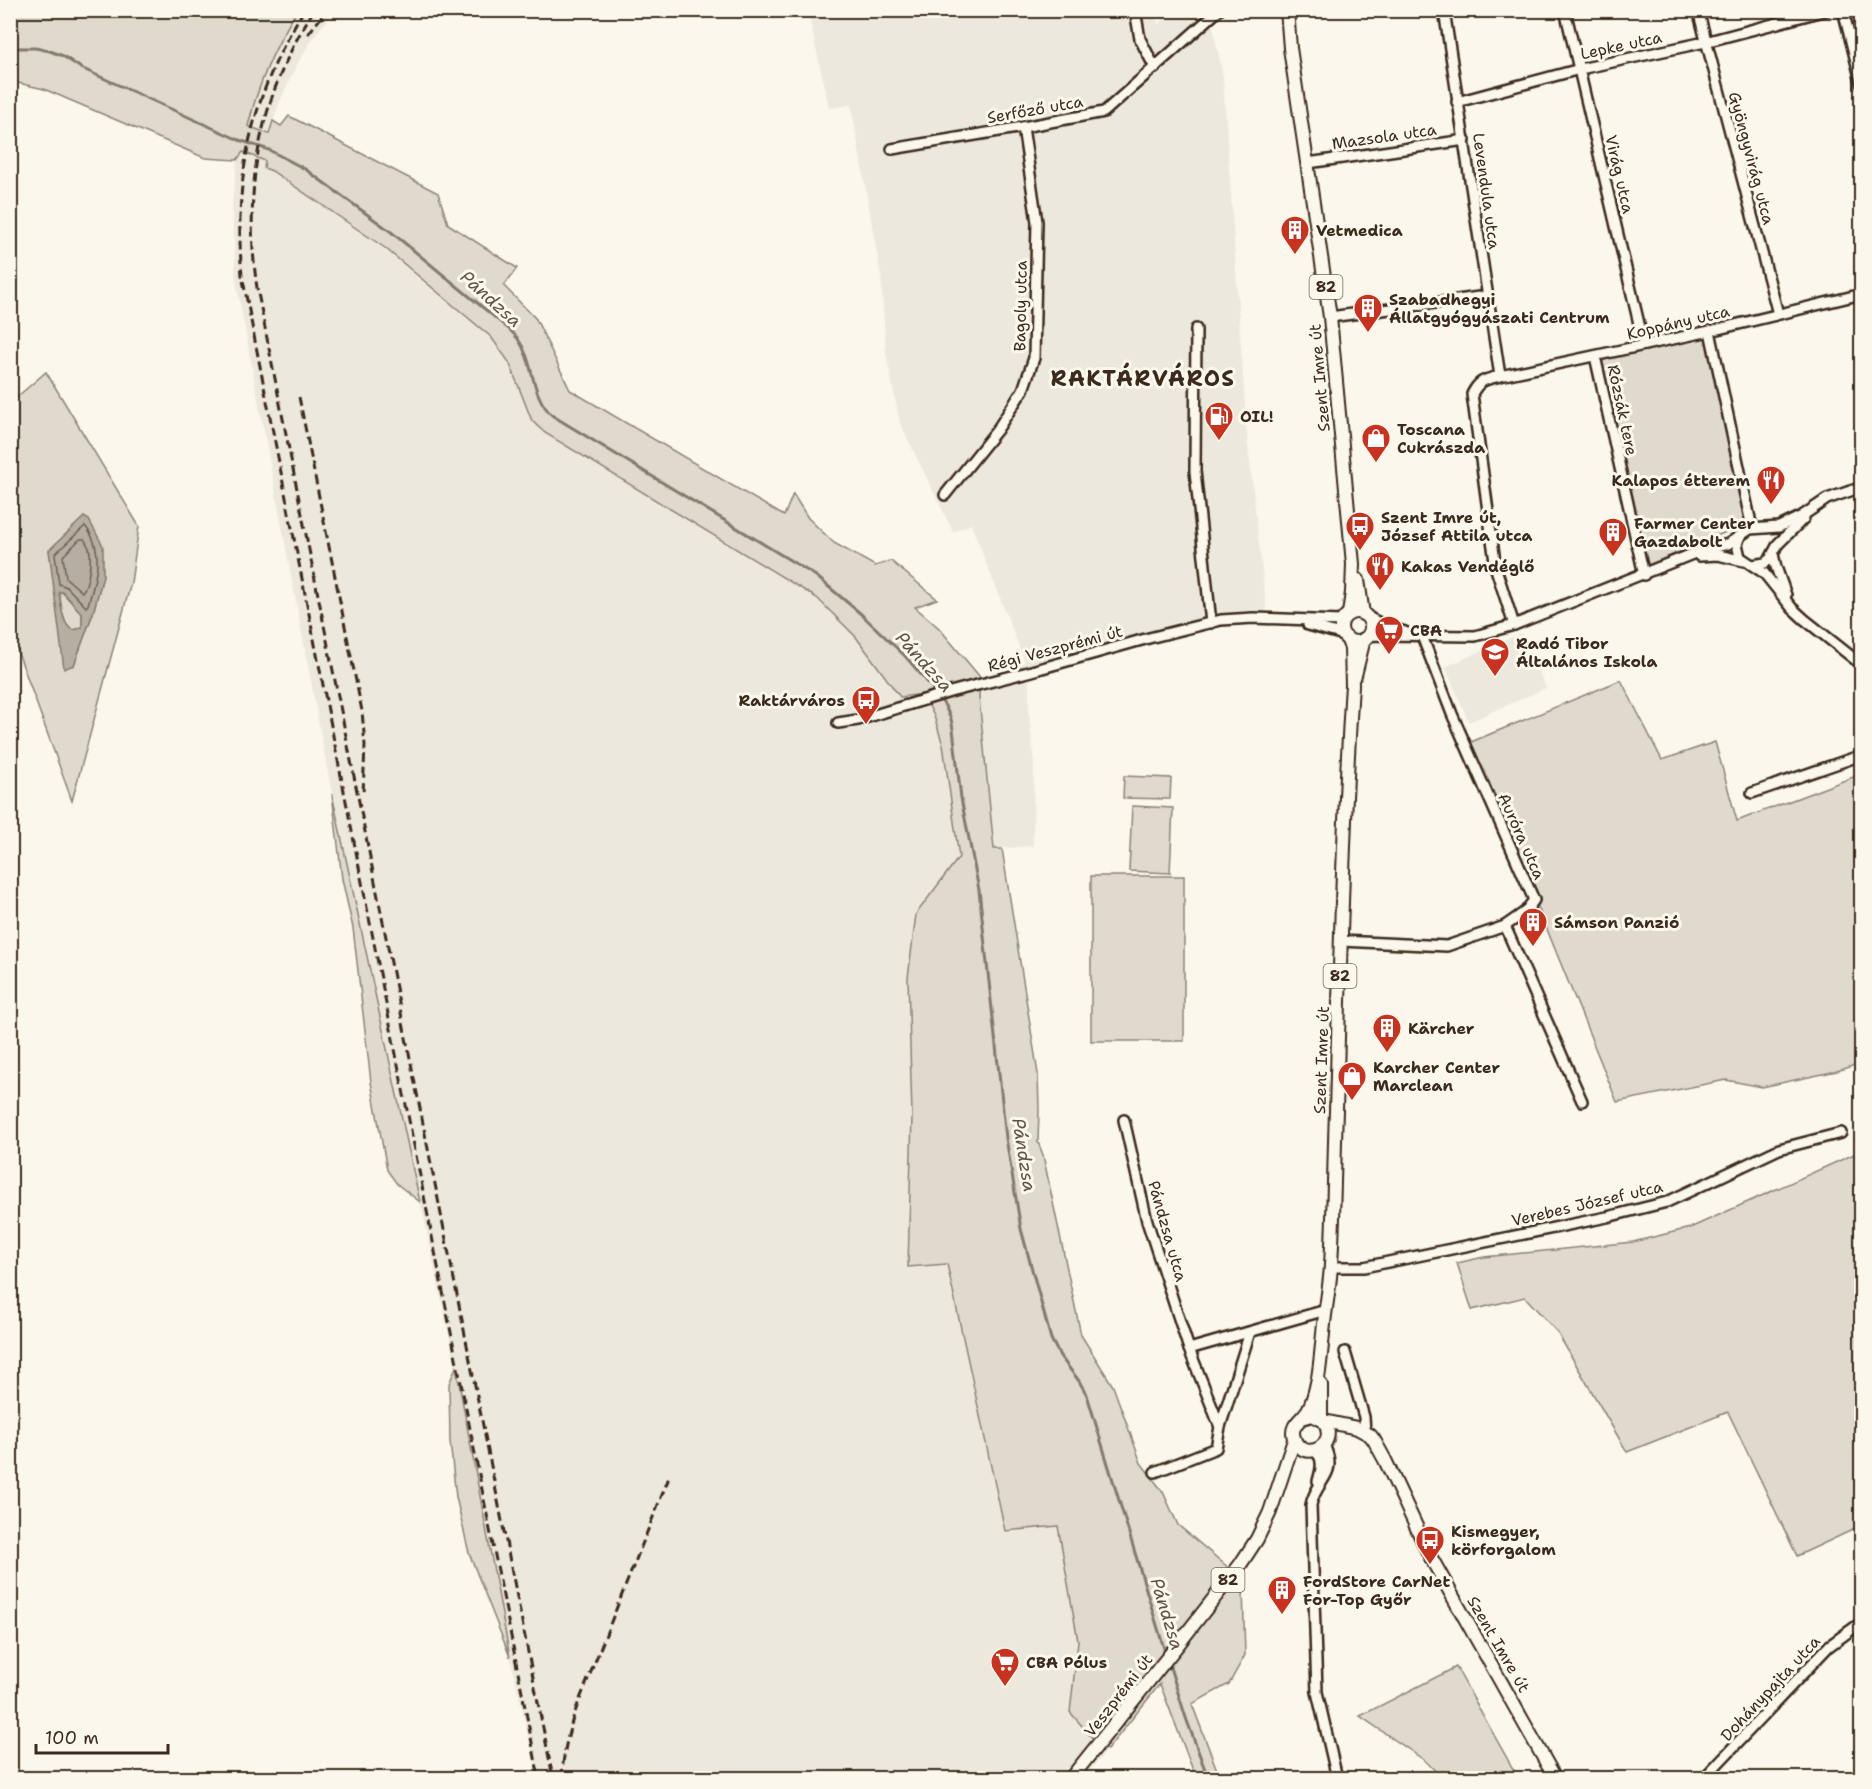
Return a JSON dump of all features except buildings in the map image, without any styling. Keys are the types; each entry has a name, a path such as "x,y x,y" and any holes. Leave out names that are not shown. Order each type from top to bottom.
{"main road":[{"name":"Szent Imre út","path":"1287,10 1290,48 1330,317 1353,564 1352,592 1345,617"},
{"name":"Szent Imre út","path":"1353,564 1364,615"},
{"path":"1345,617 1355,612 1364,615"},
{"name":"82","path":"1364,615 1370,624 1365,638"},
{"name":"82","path":"1345,617 1341,627 1345,637"},
{"name":"Szent Imre út","path":"1302,1418 1312,1400 1320,1363 1331,1267 1352,685 1351,648 1345,637"},
{"path":"1345,637 1355,641 1365,638"},
{"name":"Szent Imre út","path":"1352,685 1365,638"},
{"name":"Szent Imre út","path":"1320,1363 1322,1420"},
{"path":"1302,1418 1312,1415 1365,1432"},
{"name":"82","path":"1294,1440 1294,1427 1302,1418"},
{"name":"82","path":"1319,1446 1327,1426 1322,1420"},
{"path":"1294,1440 1300,1448 1319,1446 1340,1432 1357,1430 1365,1432"},
{"name":"Szent Imre út","path":"1365,1432 1379,1448 1430,1556 1555,1779"},
{"name":"Veszprémi út","path":"1071,1779 1240,1565 1257,1539 1270,1512 1294,1440"},
{"name":"Veszprémi út","path":"1270,1512 1282,1495 1294,1462 1304,1453 1319,1446"}],"street":[{"path":"1135,10 1140,39 1155,68"},
{"name":"Serfőző utca","path":"892,149 1104,112 1219,10"},
{"name":"Levendula utca","path":"1444,10 1500,376"},
{"name":"Virág utca","path":"1565,10 1644,345"},
{"name":"Gyöngyvirág utca","path":"1698,10 1778,314"},
{"name":"Lepke utca","path":"1457,102 1580,69 1705,42 1827,10"},
{"path":"1843,10 1862,85"},
{"name":"Bagoly utca","path":"945,495 997,430 1023,390 1034,358 1037,222 1023,127"},
{"name":"Mazsola utca","path":"1308,163 1465,140"},
{"name":"Koppány utca","path":"1514,625 1496,569 1472,393 1477,384 1500,376 1710,331 1862,294"},
{"path":"1330,317 1487,296"},
{"path":"1196,329 1195,471 1211,623"},
{"path":"1710,331 1756,528"},
{"name":"Rózsák tere","path":"1595,356 1644,575"},
{"path":"1365,638 1377,635 1475,636 1514,625 1705,549 1728,544 1756,528 1774,529 1827,499 1862,487"},
{"path":"1688,557 1718,555 1748,563 1765,563 1790,532 1823,502"},
{"path":"1756,528 1765,530 1772,537 1778,574 1792,608"},
{"path":"1742,534 1737,550 1748,563 1764,573 1792,608 1862,665"},
{"path":"1364,615 1385,626 1422,636"},
{"name":"Régi Veszprémi út","path":"838,723 858,720 950,692 1211,623 1253,618 1282,620 1345,617"},
{"name":"Régi Veszprémi út","path":"1282,620 1330,630 1345,637"},
{"name":"Auróra utca","path":"1422,636 1452,714 1534,900 1526,912 1505,926"},
{"path":"1752,793 1862,756"},
{"path":"1341,941 1447,946 1505,926 1581,1101"},
{"name":"Pándzsa utca","path":"1124,1120 1147,1221 1189,1348 1220,1427"},
{"name":"Verebes József utca","path":"1331,1267 1364,1267 1607,1218 1667,1202 1779,1149 1841,1133"},
{"path":"1189,1348 1326,1310"},
{"path":"1155,1472 1216,1448 1220,1427 1250,1332"},
{"name":"Szent Imre út","path":"1345,1352 1364,1418 1365,1432"},
{"path":"1319,1446 1322,1467 1311,1505 1317,1692 1337,1779"},
{"name":"Dohánypajta utca","path":"1704,1779 1829,1646 1862,1622"}],"shaded area":[{"path":"28,10 297,11 268,67 248,126 269,134 273,121 281,126 289,116 438,193 448,224 517,268 504,286 536,319 570,390 784,516 793,494 808,518 834,543 875,566 891,561 937,599 915,607 939,628 980,677 979,698 994,849 1002,849 1038,1074 1038,1142 1043,1155 1081,1335 1113,1386 1141,1463 1163,1492 1178,1525 1230,1569 1243,1589 1245,1655 1229,1684 1192,1704 1220,1778 1196,1778 1160,1684 1107,1750 1094,1740 1070,1712 1078,1641 1058,1526 1005,1531 947,1264 908,1267 912,1115 908,978 916,914 959,857 943,745 934,716 923,694 900,697 856,637 817,598 545,433 532,421 509,362 491,337 385,248 272,171 264,168 265,161 243,152 237,160 205,158 44,89 11,83 10,16"},
{"path":"1155,10 1158,24 1175,11 1198,11 1211,16 1223,77 1247,436 1266,619 1221,620 1096,653 1029,680 1029,713 1034,763 1033,846 994,849 979,698 980,677 1025,662 971,524 953,532 900,423 886,353 881,276 851,105 829,108 808,11"},
{"path":"297,11 336,11 317,32 296,66 278,106 269,134 248,126 260,82"},
{"path":"243,152 266,161 265,168 385,248 491,337 509,362 532,421 817,598 856,637 900,696 922,694 934,716 943,745 959,857 916,914 908,978 912,1115 908,1267 947,1264 1004,1531 1058,1526 1078,1641 1070,1712 1094,1740 1107,1750 1083,1778 538,1778 510,1657 456,1367 332,794 236,282 232,205 237,160"},
{"path":"1707,335 1746,520 1726,532 1647,566 1600,359"},
{"path":"46,372 139,526 131,583 72,801 11,633 11,402","holes":["49,550 103,576 93,613 74,665"]},
{"path":"59,592 62,592 82,614 82,628 70,629 67,625"},
{"name":"Radó Tibor Általános Iskola","path":"1522,633 1546,688 1469,722 1445,667"},
{"path":"1621,680 1662,760 1715,742 1737,821 1861,774 1861,1063 1837,1071 1762,1087 1726,1080 1617,1102 1471,742"},
{"path":"1124,776 1171,778 1170,799 1123,798"},
{"path":"332,794 420,1202 397,1184 387,1170 371,1082 353,928 342,879"},
{"path":"1132,806 1173,808 1170,873 1129,871"},
{"path":"1091,876 1184,876 1184,1041 1091,1041"},
{"path":"1861,1151 1861,1526 1797,1556 1728,1412 1627,1452 1557,1332 1525,1297 1472,1310 1457,1263 1484,1257 1633,1242 1690,1228"},
{"path":"456,1367 510,1657 469,1553 456,1497 450,1441 449,1384"},
{"path":"1456,1667 1518,1778 1443,1778 1424,1760 1360,1716"}],"water":[{"path":"84,517 89,520 103,546 103,576 93,613 74,665 64,669 49,550","holes":["59,592 63,592 82,614 82,627 76,629 67,625"]}],"waterway":[{"name":"Pándzsa","path":"10,48 35,48 63,56 81,68 239,140 269,150 305,169 390,231 509,329 523,348 540,399 553,416 816,576 861,614 905,656 930,685 945,706 953,729 961,798 979,890 1006,1138 1021,1229 1051,1339 1087,1395 1166,1655"},
{"name":"Pándzsa","path":"1168,1661 1208,1778"}],"railway":[{"path":"304,10 271,73 250,137 241,204 242,275 539,1778"},
{"path":"314,10 280,76 268,109 260,144 254,179 252,214 257,288 553,1778"},
{"path":"308,34 327,10"},
{"path":"299,397 362,711 365,745 363,794"},
{"path":"562,1778 565,1749 575,1713 670,1475"}],"place":[{"name":"Vetmedica","path":"1295,256"},
{"name":"Szabadhegyi Állatgyógyászati Centrum","path":"1368,334"},
{"name":"OIL!","path":"1219,442"},
{"name":"Toscana Cukrászda","path":"1376,464"},
{"name":"Kalapos étterem","path":"1771,506"},
{"name":"Szent Imre út, József Attila utca","path":"1360,552"},
{"name":"Farmer Center Gazdabolt","path":"1613,558"},
{"name":"Kakas Vendéglő","path":"1380,592"},
{"name":"CBA","path":"1389,656"},
{"name":"Radó Tibor Általános Iskola","path":"1495,678"},
{"name":"Raktárváros","path":"866,726"},
{"name":"Sámson Panzió","path":"1533,948"},
{"name":"Kärcher","path":"1387,1054"},
{"name":"Karcher Center Marclean","path":"1352,1102"},
{"name":"Kismegyer, körforgalom","path":"1430,1566"},
{"name":"FordStore CarNet For-Top Győr","path":"1282,1616"},
{"name":"CBA Pólus","path":"1005,1688"}],"district":[{"name":"RAKTÁRVÁROS","path":"1143,378"}]}
